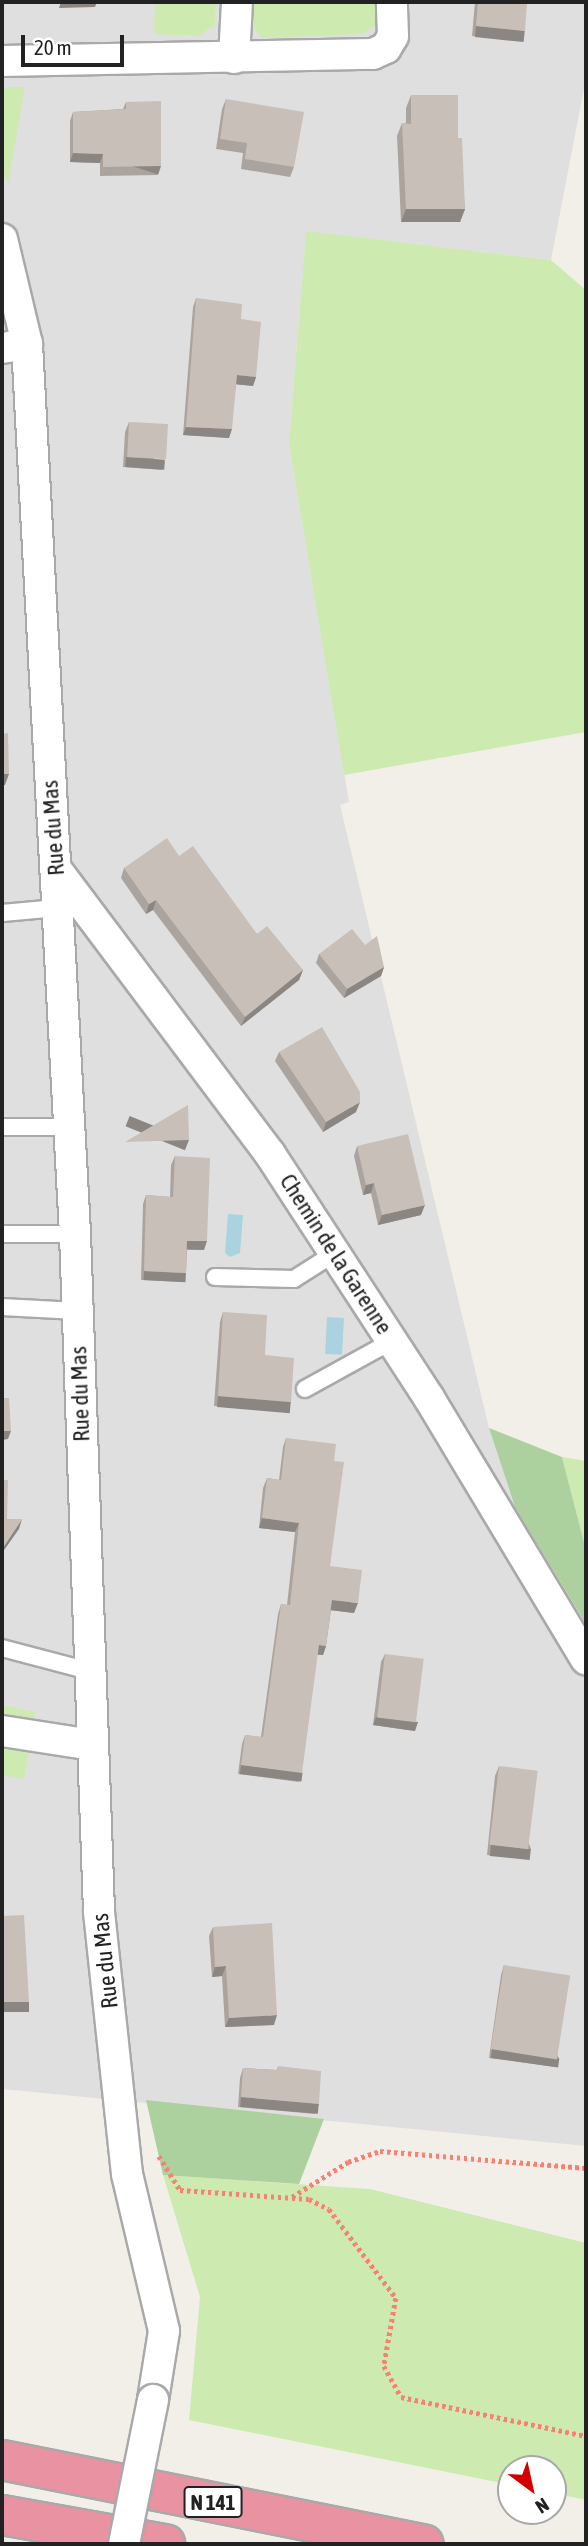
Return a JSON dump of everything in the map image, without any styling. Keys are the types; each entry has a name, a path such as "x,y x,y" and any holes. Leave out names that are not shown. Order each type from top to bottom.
{"highway":[{"name":"N 141","path":"2,2460 424,2544"},
{"name":"N 141","path":"2,2515 165,2544"}],"street":[{"path":"234,58 237,2"},
{"path":"2,61 373,54 386,48 393,36 393,2"},
{"name":"Rue du Mas","path":"2,239 15,346 56,869 75,1234 99,1912 117,2110 127,2174 164,2331 124,2544"},
{"name":"Chemin de la Garenne","path":"56,869 270,1154 393,1341 586,1659"},
{"path":"2,1731 92,1745"}],"lane":[{"path":"2,912 58,908"},
{"path":"2,1127 69,1127"},
{"path":"2,1234 75,1234"},
{"path":"215,1277 294,1279 335,1253"},
{"path":"2,1307 77,1311"},
{"path":"305,1390 393,1341"},
{"path":"2,1648 89,1671"}],"path":[{"path":"153,2144 180,2190 309,2199 329,2209 396,2298 384,2366 401,2397 586,2436"},
{"path":"291,2198 348,2162 380,2151 586,2168"}],"shaded area":[{"path":"2,2 586,2 586,78 551,260 306,232 289,444 349,802 340,805 489,1428 515,1507 586,1624 586,2146 2,2089"}],"green space":[{"path":"155,2 216,2 215,25 198,36 154,34"},
{"path":"248,2 376,2 378,23 363,34 261,38 246,15"},
{"path":"2,87 25,87 8,183 2,171"},
{"path":"306,231 551,260 586,290 586,732 344,775 289,444"},
{"path":"489,1428 562,1457 586,1550 586,1624 515,1507"},
{"path":"562,1457 586,1461 586,1550"},
{"path":"2,1705 35,1712 24,1779 2,1775"},
{"path":"146,2100 324,2119 299,2184 163,2175"},
{"path":"163,2175 370,2189 586,2243 586,2500 567,2496 567,2455 497,2455 497,2482 189,2420 200,2297"}],"water":[{"path":"228,1214 243,1215 240,1253 230,1257 225,1253"},
{"path":"327,1317 344,1318 342,1355 325,1354"}],"building":[{"path":"478,2 527,2 525,31 476,26"},
{"path":"411,95 458,95 458,138 462,138 465,209 406,209 402,123 411,124"},
{"path":"226,99 304,112 294,167 245,159 247,143 220,139"},
{"path":"161,101 161,166 103,167 103,154 73,153 73,112 126,109 126,102"},
{"path":"196,298 242,304 241,319 261,322 256,377 237,375 232,429 186,427"},
{"path":"129,422 168,424 166,459 127,457"},
{"path":"8,733 9,774 2,774 2,734"},
{"path":"167,838 179,856 193,846 257,934 267,926 303,970 245,1017 156,900 149,904 124,868"},
{"path":"352,929 365,945 377,936 384,967 347,989 319,954"},
{"path":"322,1027 360,1092 360,1102 326,1122 279,1052"},
{"path":"188,1105 189,1140 125,1142"},
{"path":"408,1134 425,1205 382,1215 374,1183 366,1185 357,1146"},
{"path":"175,1156 210,1158 207,1241 187,1241 186,1273 144,1271 146,1195 173,1197"},
{"path":"223,1312 267,1315 265,1355 294,1358 291,1402 218,1396"},
{"path":"2,1398 9,1398 11,1431 2,1431"},
{"path":"286,1438 336,1444 334,1461 344,1462 330,1566 362,1570 358,1603 332,1600 326,1646 319,1645 302,1773 241,1765 245,1735 263,1737 281,1604 290,1605 299,1523 262,1518 267,1478 281,1480"},
{"path":"2,1480 8,1480 7,1519 22,1519 2,1549"},
{"path":"385,1654 424,1659 416,1722 377,1718"},
{"path":"499,1766 538,1771 528,1849 489,1844"},
{"path":"24,1915 29,2002 2,2002 2,1916"},
{"path":"272,1923 277,2015 229,2018 226,1966 215,1967 213,1927"},
{"path":"504,1965 570,1975 557,2059 491,2049"},
{"path":"278,2066 321,2071 319,2104 241,2097 243,2068 278,2070"}]}
